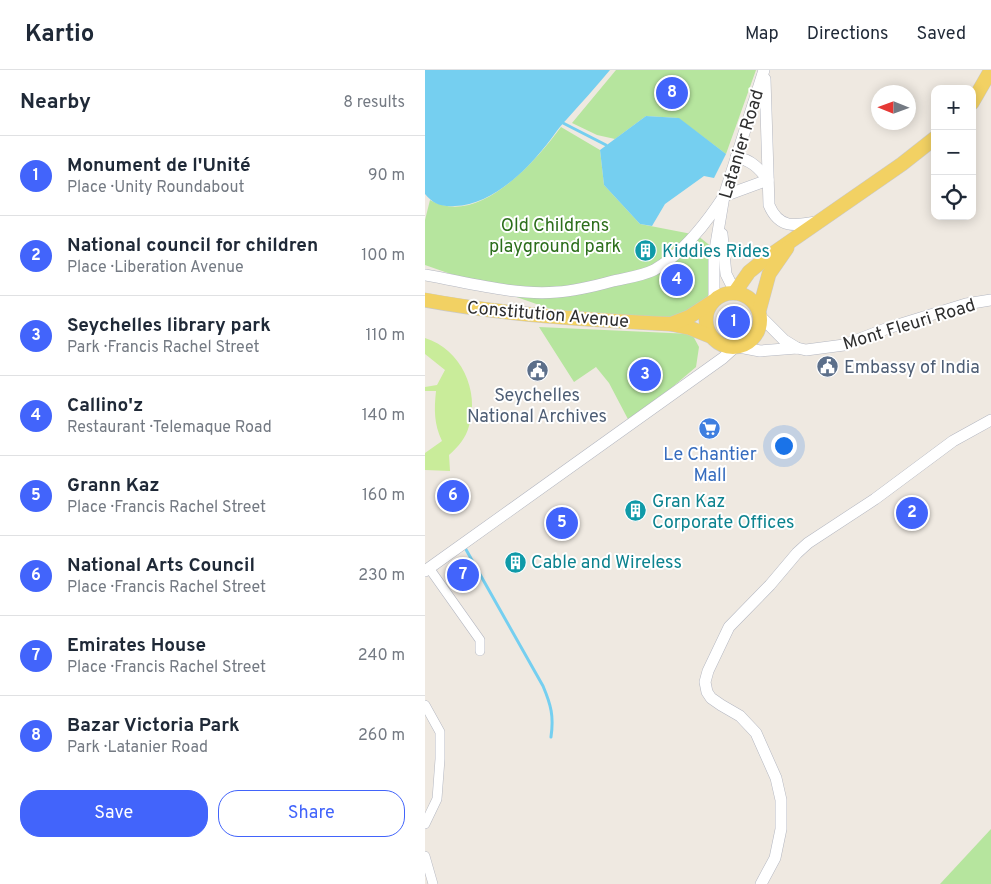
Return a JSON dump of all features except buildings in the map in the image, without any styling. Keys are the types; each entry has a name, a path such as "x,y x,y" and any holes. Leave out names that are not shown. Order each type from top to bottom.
{"main road":[{"name":"Latanier Road","path":"714,301 714,256 724,196 764,70"},
{"path":"764,70 769,205 776,217 787,224 794,226 816,222"},
{"path":"976,96 991,70"},
{"path":"735,292 749,272 765,259 902,164 931,141"},
{"path":"737,157 752,162 767,180"},
{"path":"425,275 532,293 584,289 637,276 653,270 669,259 710,218 724,196 767,180"},
{"name":"Latanier Road","path":"721,219 726,274 735,292"},
{"path":"427,569 736,348 746,345 753,340 760,325 759,314 769,274 795,238"},
{"path":"736,348 720,345 710,336 706,327 708,309 714,301 720,296 735,292 749,298 759,314 784,340 797,348"},
{"name":"Constitution Avenue","path":"425,300 462,307 529,315 671,324 690,328 710,336"},
{"name":"Mont Fleuri Road","path":"736,348 760,351 797,348 806,350 844,344 966,304 991,300"},
{"name":"Constitution Avenue","path":"671,324 689,317 714,301"},
{"path":"761,884 775,858 781,828 781,800 776,778 755,733 740,716 711,698 707,692 705,682 707,671 729,627 808,543 875,499 953,441 991,420"}],"street":[{"path":"427,569 480,640 480,651"},
{"path":"425,705 440,732 437,800 425,824"},
{"path":"425,856 433,884"}],"green space":[{"path":"616,70 756,70 726,154 678,118 646,116 615,139 597,135 572,123"},
{"name":"Old Childrens playground park","path":"561,127 600,150 604,185 640,224 697,235 713,248 714,301 671,324 579,319 425,265 425,220 430,200 448,206 467,205 486,198 504,187 537,157"},
{"path":"539,327 692,334 699,347 696,367 630,423 609,383 596,367 574,382"},
{"path":"425,338 449,351 458,361 465,373 472,399 472,413 466,434 449,455 450,471 425,470 425,453 442,441 435,417 436,391 425,391 425,387 437,385 445,370 425,354"},
{"path":"991,829 991,884 940,884"}],"water":[{"path":"425,70 610,70 535,159 515,178 493,194 480,200 468,204 450,206 435,202 425,194"},
{"path":"646,116 679,118 726,154 714,178 704,176 665,204 652,226 640,224 604,185 600,150"}],"waterway":[{"path":"563,123 606,145"},
{"path":"464,546 543,686 551,711 551,737"}],"place":[{"name":"Bazar Victoria Park","path":"672,93"},
{"name":"Kiddies Rides","path":"646,251"},
{"name":"Callino'z","path":"677,280"},
{"name":"Monument de l'Unité","path":"734,322"},
{"name":"Embassy of India","path":"828,367"},
{"name":"Seychelles National Archives","path":"537,370"},
{"name":"Seychelles library park","path":"645,375"},
{"name":"Le Chantier Mall","path":"710,429"},
{"name":"National Arts Council","path":"453,496"},
{"name":"Gran Kaz Corporate Offices","path":"636,511"},
{"name":"National council for children","path":"912,513"},
{"name":"Grann Kaz","path":"562,523"},
{"name":"Cable and Wireless","path":"515,562"},
{"name":"Emirates House","path":"463,575"}]}
